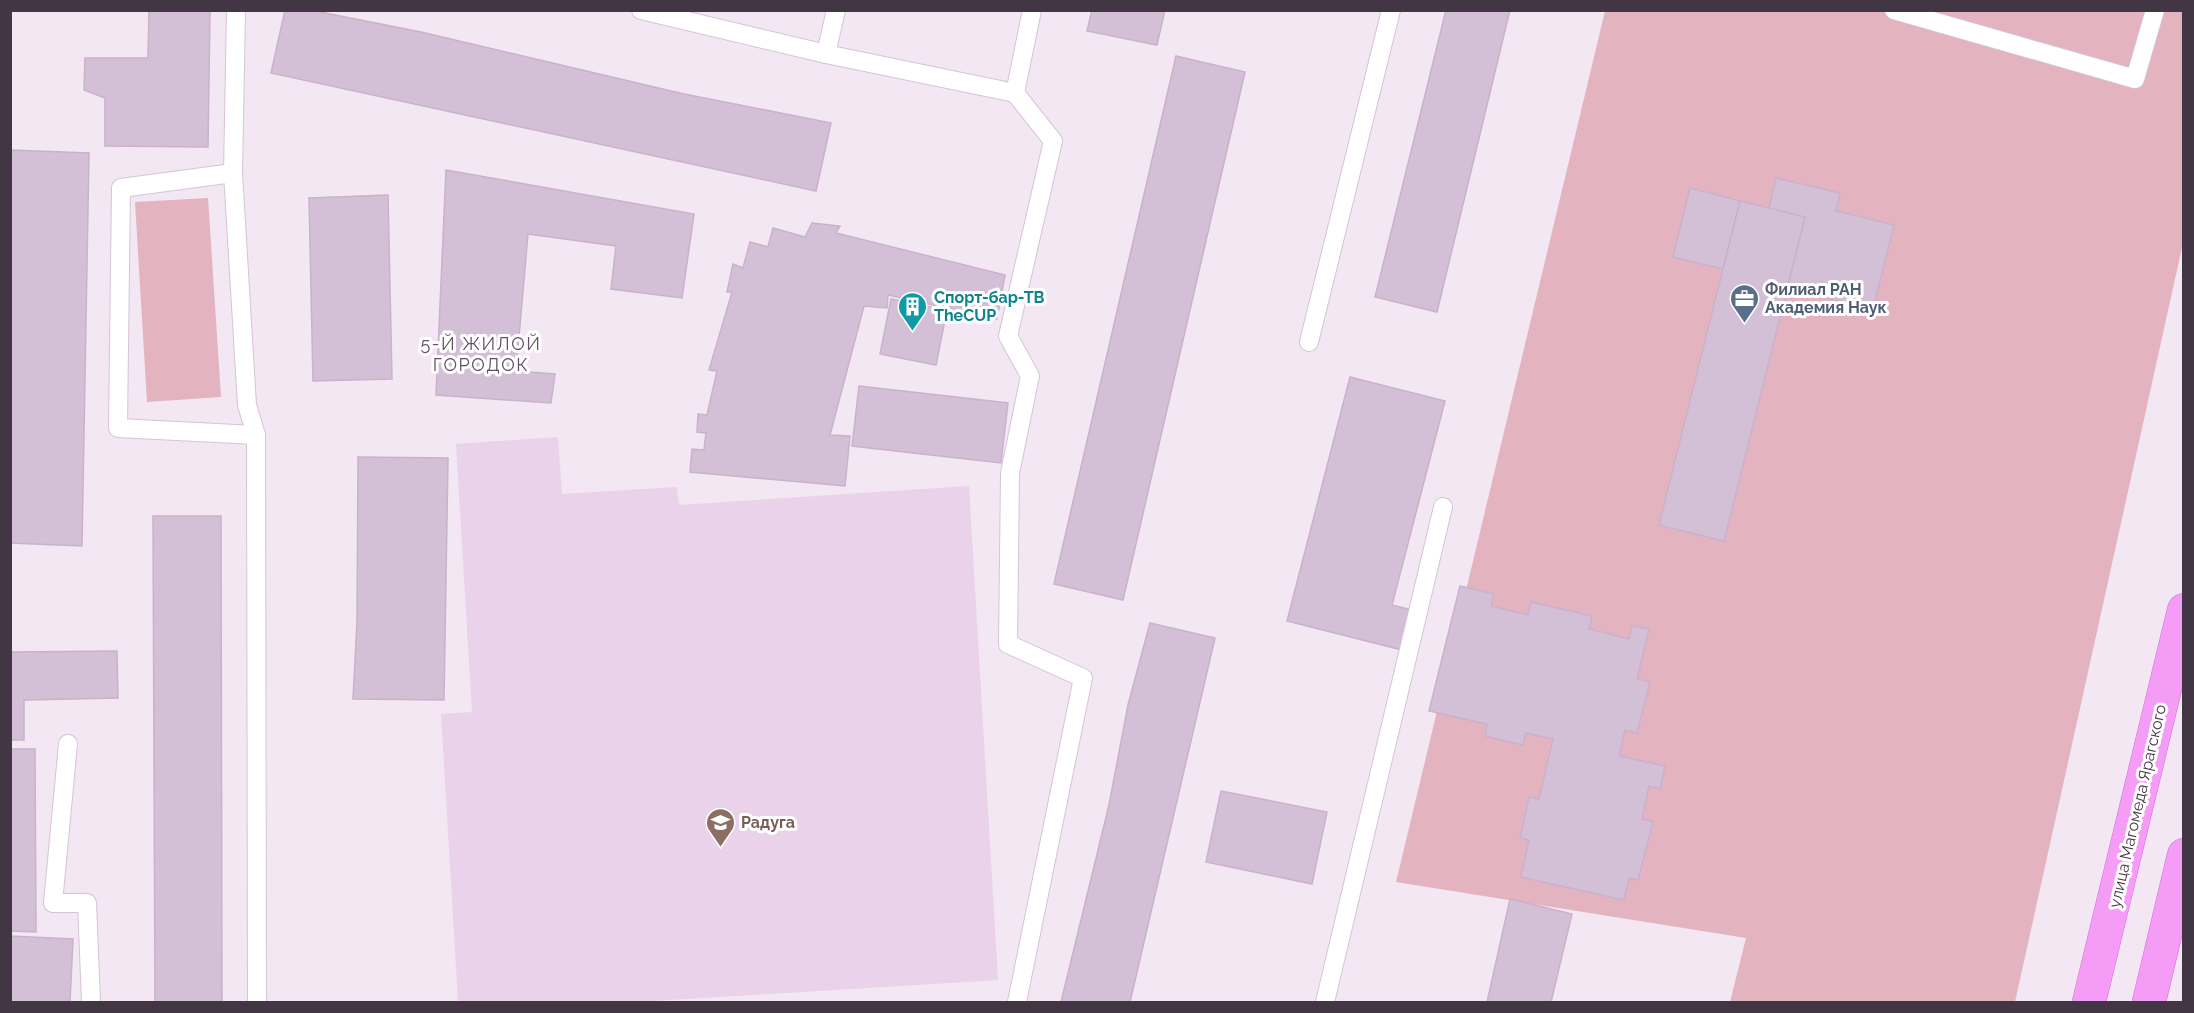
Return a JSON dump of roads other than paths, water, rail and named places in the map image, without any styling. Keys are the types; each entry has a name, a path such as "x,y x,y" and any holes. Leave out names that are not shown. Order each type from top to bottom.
{"main road":[{"name":"улица Магомеда Ярагского","path":"2089,1002 2184,610"},
{"path":"2149,1002 2184,855"}],"lane":[{"path":"236,10 233,173 247,405 256,435 257,1002"},
{"path":"641,10 826,54 1015,93 1053,141 1008,336 1030,376 1010,473 1008,644 1083,678 1017,1002"},
{"path":"826,54 837,10"},
{"path":"1015,93 1032,10"},
{"path":"1310,342 1391,10"},
{"path":"1894,10 2135,79 2155,10"},
{"path":"233,173 121,188 118,428 256,435"},
{"path":"1325,1002 1443,507"},
{"path":"68,744 53,903 87,903 91,1002"}],"place":[{"name":"Филиал РАН Академия Наук","path":"1744,324"},
{"name":"Спорт-бар-ТВ TheCUP","path":"913,332"},
{"name":"Радуга","path":"720,848"}],"district":[{"name":"5-Й ЖИЛОЙ ГОРОДОК","path":"481,354"}]}
